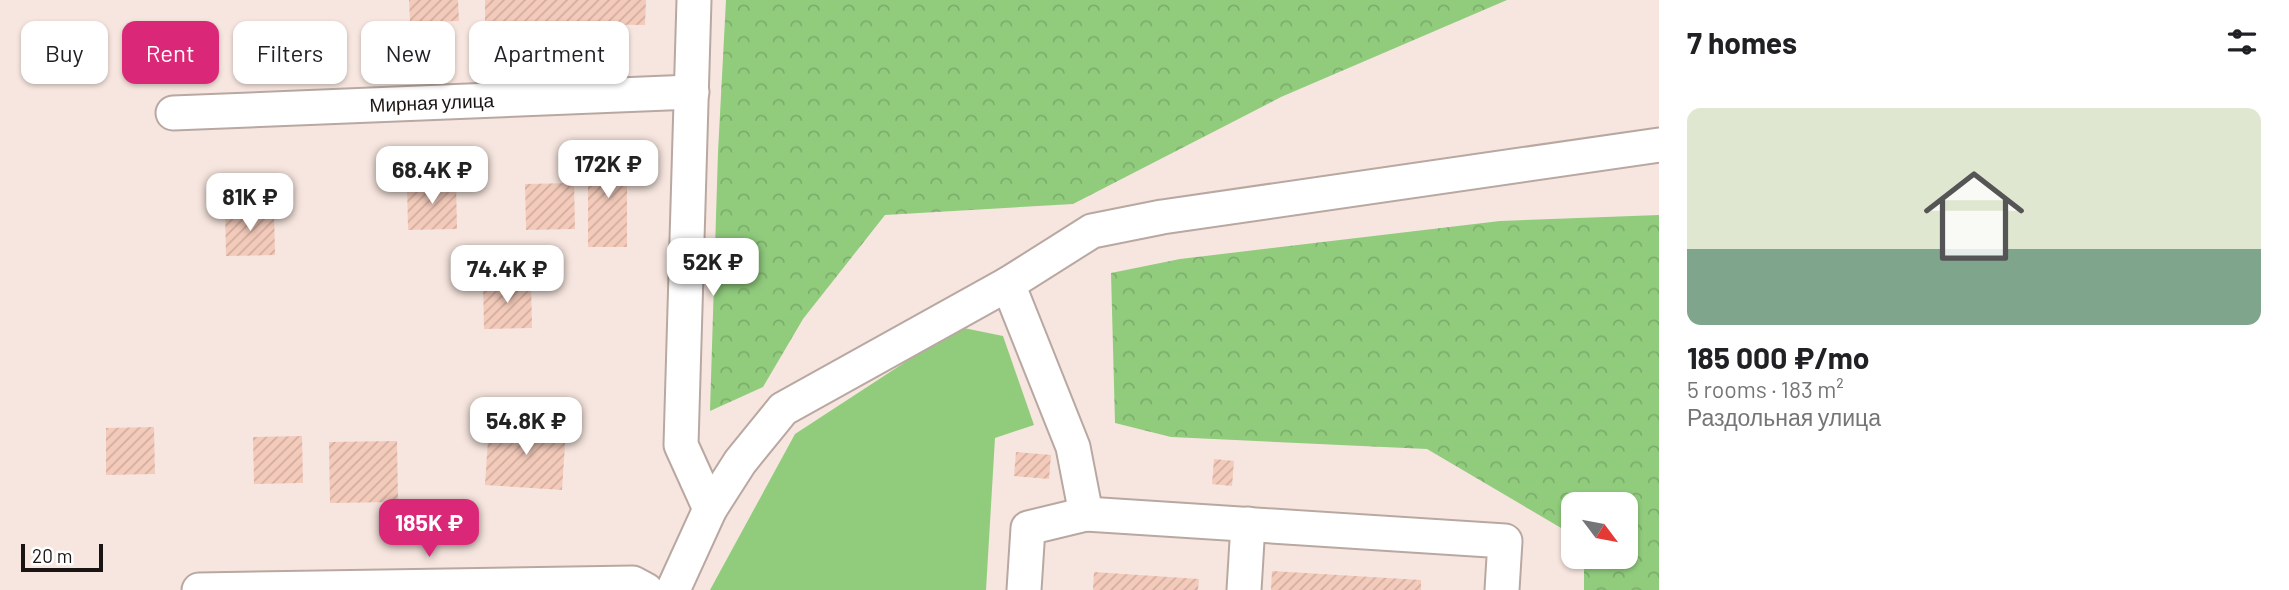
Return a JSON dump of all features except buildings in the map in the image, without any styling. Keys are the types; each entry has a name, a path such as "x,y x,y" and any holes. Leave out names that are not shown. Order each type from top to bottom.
{"street":[{"path":"694,0 681,445 710,509"},
{"name":"Мирная улица","path":"173,113 692,92"},
{"path":"673,590 710,509 740,462 783,409 1007,284 1092,231 1175,215 1659,145"},
{"path":"1007,284 1073,447 1086,514"},
{"path":"1024,590 1028,528 1086,514 1505,541 1502,590"},
{"path":"1244,590 1248,524"},
{"path":"199,590 633,583 646,590"}],"green space":[{"path":"726,0 1507,0 1281,97 1073,204 885,215 803,319 763,387 710,411"},
{"path":"1659,215 1659,590 1584,590 1584,569 1638,569 1638,492 1561,492 1561,528 1427,449 1171,437 1115,423 1111,273 1180,259 1500,221"},
{"path":"959,327 1003,336 1034,425 995,438 986,590 710,590 795,434"}]}
